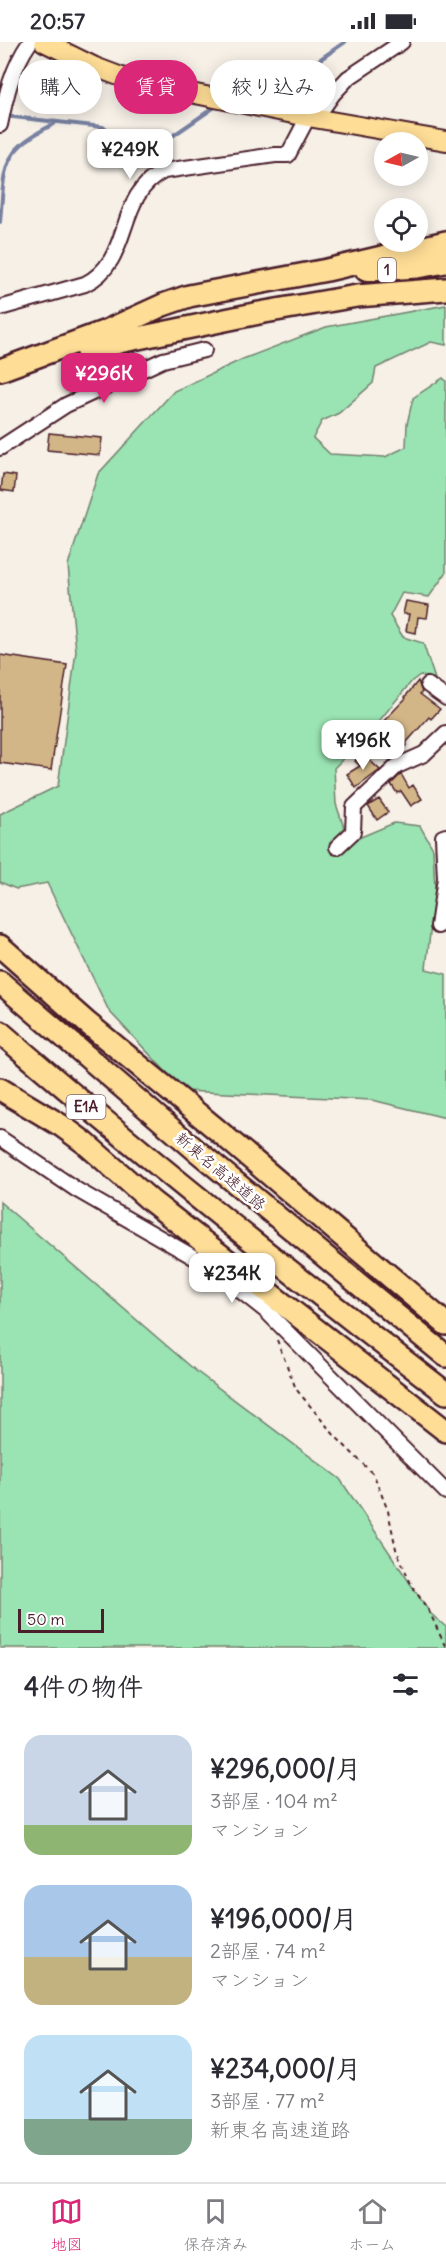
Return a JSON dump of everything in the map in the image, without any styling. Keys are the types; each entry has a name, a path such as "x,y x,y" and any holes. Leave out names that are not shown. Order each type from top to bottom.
{"highway":[{"path":"0,370 106,331 163,305 189,296 327,270 446,242"},
{"name":"1","path":"327,270 391,270 446,262"},
{"path":"0,385 119,342 446,277"},
{"path":"357,296 446,289"},
{"path":"0,946 86,1022 446,1324"},
{"name":"新東名高速道路","path":"0,982 206,1159 446,1356"},
{"name":"E1A","path":"0,1032 174,1179 446,1393"},
{"path":"0,1089 62,1126 85,1143 151,1201 446,1431"}],"main road":[{"path":"44,42 114,75 312,117 446,141"}],"street":[{"path":"0,126 8,84 30,42"},
{"path":"0,308 85,284 95,279 104,271 116,252 129,209 152,177 164,171 275,154 288,155 312,117 348,78 402,42"},
{"path":"0,448 66,405 163,360 204,350"},
{"path":"428,685 446,698"},
{"path":"337,847 353,832 354,807 397,766 423,754 446,733"},
{"path":"438,926 445,878 443,837 446,837"},
{"path":"0,1138 77,1190 209,1266 266,1311 446,1492"}],"path":[{"path":"266,1311 296,1389 335,1436 374,1475 388,1511 396,1549 411,1584 442,1634 446,1648"}],"green space":[{"path":"446,305 446,345 431,342 376,368 373,383 339,413 322,421 313,438 330,454 385,457 406,447 407,424 413,398 443,378 446,381 446,573 429,597 402,593 390,616 403,637 423,643 435,679 420,675 412,681 370,732 334,768 336,804 349,842 394,823 420,826 433,849 435,889 426,969 446,974 446,1118 372,1100 184,1091 109,1011 47,883 16,889 0,882 0,814 58,786 76,651 68,565 98,474 174,391 243,359 326,327"},
{"path":"0,1202 196,1371 340,1479 430,1613 446,1627 446,1648 0,1648"}],"building":[{"path":"49,433 102,438 100,455 47,450"},
{"path":"3,474 16,476 14,492 1,490"},
{"path":"406,601 429,605 427,618 418,617 416,633 406,631 409,614 403,614"},
{"path":"0,655 67,665 51,770 0,763"},
{"path":"418,681 422,692 420,694 440,709 431,719 429,717 406,743 399,755 387,745 392,738 379,726 406,698"},
{"path":"362,753 380,770 356,788 347,774 360,766 355,761"},
{"path":"401,774 409,788 413,785 422,799 411,806 401,791 397,793 391,784"},
{"path":"379,799 388,812 377,820 368,806"}],"waterway":[{"path":"319,60 345,42"},
{"path":"4,116 103,127 114,136 153,140 171,137 210,110"},
{"path":"0,222 3,187 9,162 23,143 54,124"}]}
